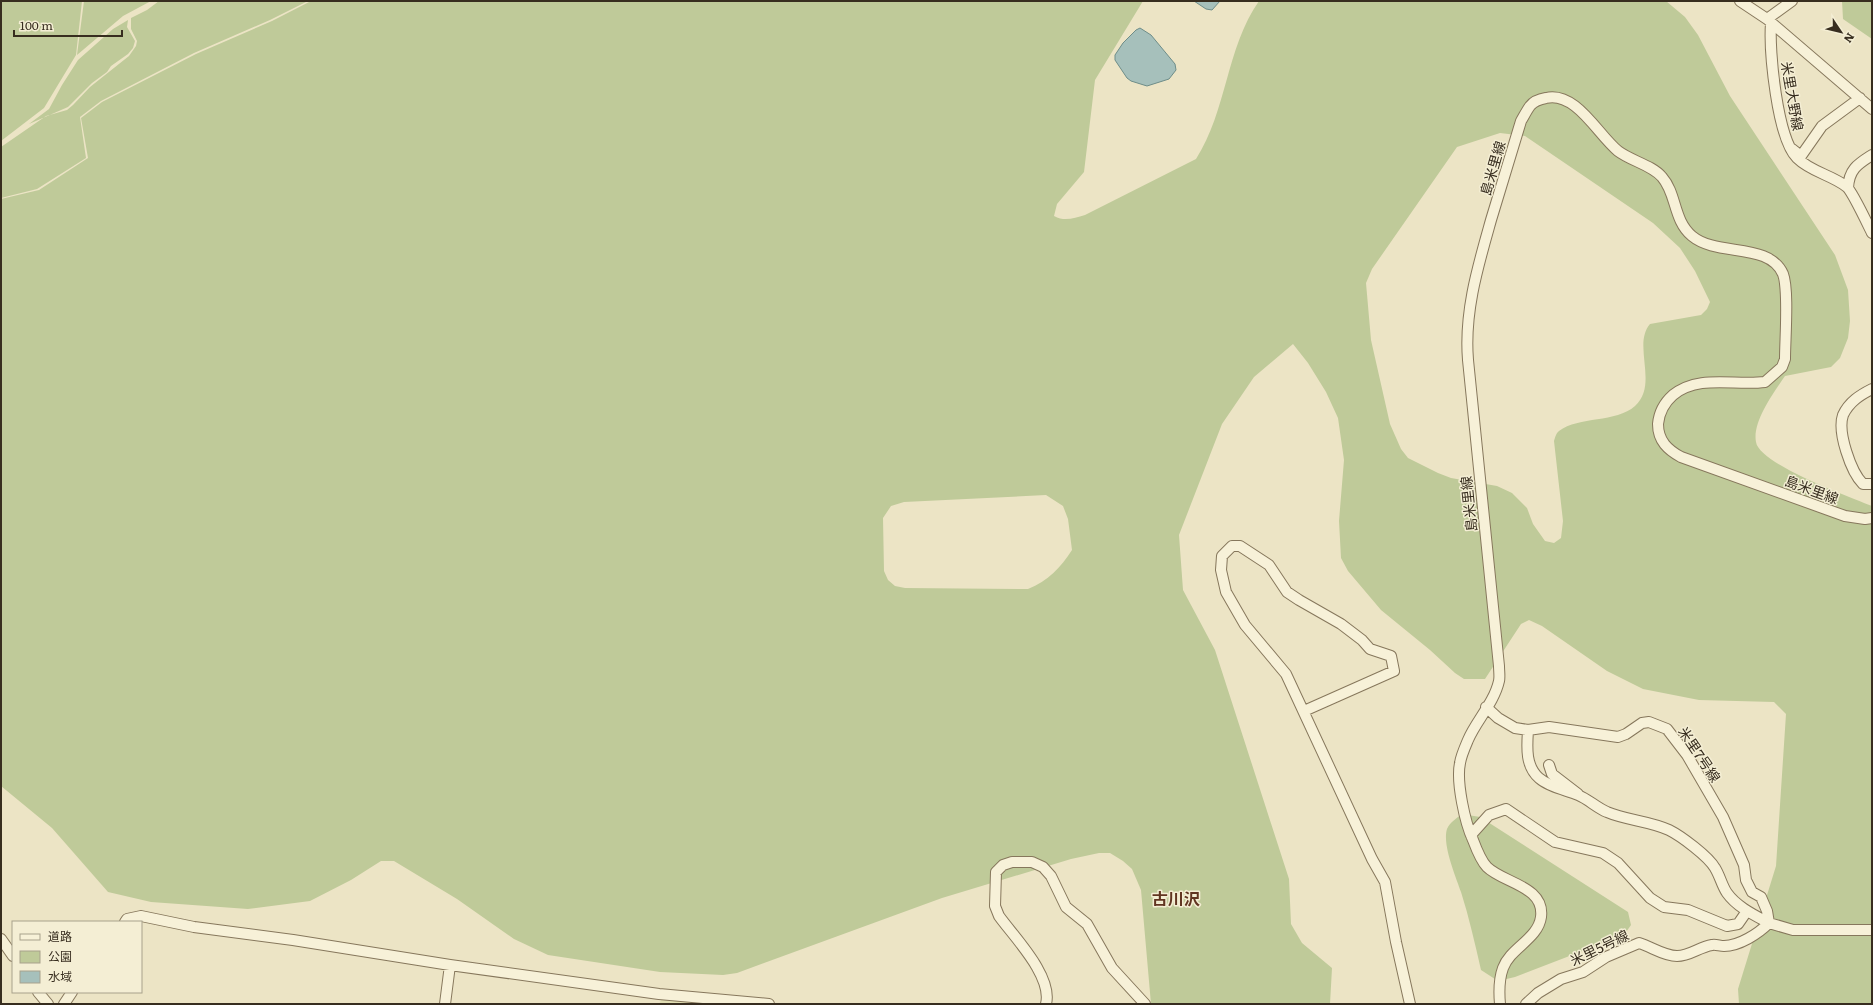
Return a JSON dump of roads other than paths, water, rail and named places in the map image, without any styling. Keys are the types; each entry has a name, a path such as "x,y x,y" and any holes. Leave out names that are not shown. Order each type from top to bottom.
{"street":[{"path":"1740,1 1769,21 1872,109"},
{"path":"1769,21 1792,1"},
{"name":"米里大野線","path":"1769,21 1770,40 1780,112 1789,146 1798,159 1812,169 1848,188"},
{"name":"島米里線","path":"1500,1004 1499,991 1503,967 1516,950 1534,932 1541,918 1539,903 1530,891 1499,876 1486,866 1471,835 1460,794 1460,764 1468,740 1499,681 1499,666 1468,360 1468,322 1471,295 1482,253 1521,121 1531,104 1539,99 1550,97 1566,100 1576,106 1617,150 1661,176 1667,184 1676,213 1690,235 1701,242 1712,246 1765,256 1774,263 1783,274 1786,288 1785,358 1782,367 1765,382 1712,382 1694,384 1680,389 1667,400 1659,415 1658,427 1663,444 1672,452 1681,457 1838,513 1865,519 1872,518"},
{"path":"1789,146 1801,156 1822,126 1860,98"},
{"path":"1872,155 1858,164 1848,176 1848,188 1872,232"},
{"path":"1872,389 1856,398 1848,407 1842,417 1842,434 1848,458 1857,479 1863,484 1872,484"},
{"path":"1304,711 1394,671 1391,656 1370,649 1362,640 1341,624 1287,592 1269,565 1240,546 1232,546 1222,556 1221,570 1226,592 1245,624 1286,674 1372,859 1385,882 1396,942 1410,1004"},
{"name":"米里7号線","path":"1486,707 1514,728 1528,730 1549,727 1618,736 1626,734 1642,723 1649,722 1667,729 1687,755 1723,817 1744,865 1746,880 1752,892 1760,897 1767,911 1769,923"},
{"path":"1528,730 1527,751 1530,766 1539,778 1564,791 1581,797 1608,812 1637,819 1668,830 1680,837 1714,866 1727,892 1747,911 1769,923 1793,930 1872,930"},
{"path":"1549,765 1552,774 1568,785 1581,797"},
{"path":"1471,835 1489,815 1506,809 1555,842 1603,853 1618,863 1650,898 1664,907 1688,910 1727,926 1738,924 1747,911"},
{"path":"1046,1004 1046,990 1036,965 999,916 995,906 996,872 1003,865 1012,862 1032,862 1043,867 1051,876 1066,907 1087,924 1112,968 1145,1004"},
{"path":"126,921 127,918 141,916 194,927 293,940 450,965 659,994 769,1004"},
{"name":"米里5号線","path":"1526,1004 1538,993 1561,979 1583,972 1599,960 1639,943 1676,956 1687,955 1712,945 1734,945 1763,929 1769,923"},
{"path":"1,939 12,955"},
{"path":"445,1004 450,965"},
{"path":"39,993 48,1004"},
{"path":"64,1004 71,993"}],"water":[{"path":"1194,1 1220,1 1212,10 1206,9"},
{"path":"1140,28 1151,35 1175,64 1176,70 1169,79 1147,86 1131,81 1127,78 1115,60 1115,55 1123,43"}],"district":[{"name":"古川沢","path":"1176,898"}]}
